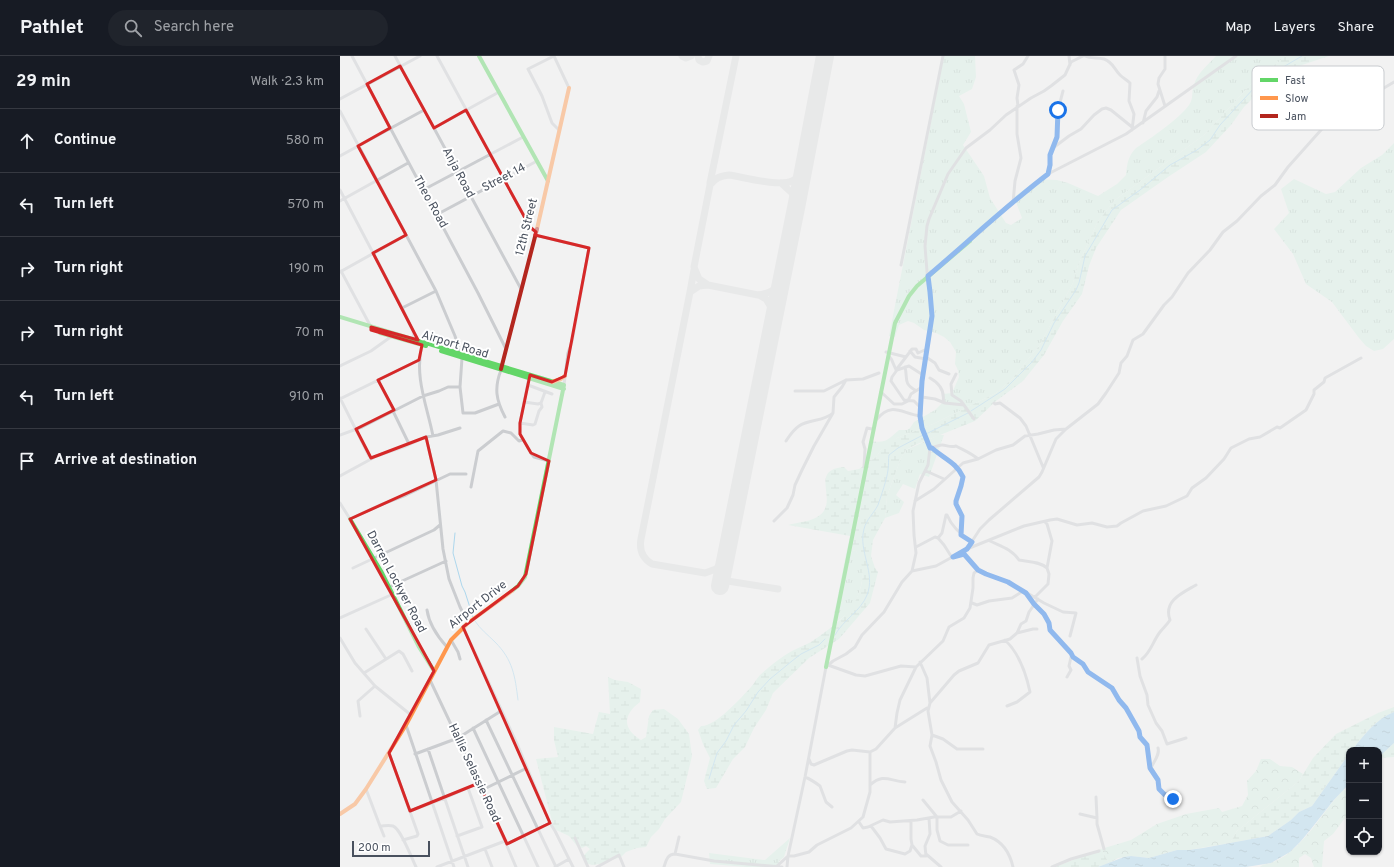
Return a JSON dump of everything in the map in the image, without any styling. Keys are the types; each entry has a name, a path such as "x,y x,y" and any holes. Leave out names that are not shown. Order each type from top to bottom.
{"main road":[{"path":"479,56 548,181"},
{"name":"12th Street","path":"502,368 536,233 569,88"},
{"path":"827,666 895,323 908,296 928,276 970,241"},
{"name":"Airport Road","path":"340,319 414,339 529,378 555,386 564,387"},
{"name":"Airport Road","path":"371,328 462,358 552,382 564,387"},
{"path":"552,382 565,376"},
{"path":"555,386 562,398"},
{"name":"Airport Drive","path":"340,814 355,804 389,753 451,640 463,627 514,590 525,577 564,387"},
{"name":"Darren Lockyer Road","path":"350,519 373,557 421,651 434,671"}],"street":[{"name":"Theo Road","path":"352,56 478,293 506,349"},
{"name":"Anja Road","path":"395,56 521,289"},
{"path":"340,99 420,56"},
{"path":"437,56 530,227 536,233 589,248 564,387"},
{"path":"559,130 552,123 542,96 528,69 554,56 569,88"},
{"path":"901,265 943,56"},
{"path":"1013,203 1015,181 1021,158 1017,134 1017,98 1019,85 1014,70 1023,64 1028,56"},
{"path":"1069,56 1069,66"},
{"path":"961,535 962,516 956,501 963,477 954,464 931,448 922,428 920,416 923,375 932,316 925,246 927,226 933,207 948,174 966,148 982,137 997,122 1018,106 1046,90 1065,75 1074,56"},
{"path":"1071,62 1084,56 1107,60 1113,65 1120,75 1130,83 1129,101 1134,114 1132,128"},
{"path":"1165,56 1165,69 1158,81 1165,106"},
{"path":"970,241 1048,174 1112,142 1132,128 1143,123 1236,56"},
{"path":"1384,88 1394,82"},
{"path":"1143,123 1146,111 1157,97 1160,90"},
{"path":"1048,174 1050,155 1057,137 1058,110 1063,91"},
{"path":"434,128 500,92"},
{"path":"1053,148 1081,129 1098,112 1106,108 1111,110 1132,128"},
{"path":"340,156 424,110"},
{"path":"340,111 436,291 460,349 457,353"},
{"path":"967,549 980,529 989,520 1039,477 1056,440 1066,429 1098,404 1119,373 1121,364 1127,356 1133,340 1144,334 1164,305 1172,298 1188,273 1210,250 1223,232 1274,185 1321,130"},
{"path":"423,190 524,137"},
{"name":"Street 14","path":"436,215 537,161"},
{"path":"340,200 408,163"},
{"path":"340,190 402,308 413,331 414,339"},
{"path":"371,328 340,271 406,235"},
{"path":"402,308 436,291"},
{"path":"340,366 371,351 392,336"},
{"path":"422,345 419,360 419,375 433,436"},
{"path":"908,401 901,396 891,381 892,377 910,351 916,349 918,353 920,353 927,349"},
{"path":"910,351 915,357 926,358 935,363 941,372 949,374"},
{"path":"888,354 906,357"},
{"path":"888,354 893,360 897,370"},
{"path":"462,358 460,386 464,413 475,413 499,404"},
{"path":"912,571 936,566 967,549 1024,526 1057,519 1077,525 1092,523 1107,527 1117,526 1143,511 1177,502 1187,496 1192,488 1206,478 1224,459 1231,448 1249,439 1264,435 1276,427 1280,428 1294,417 1298,416 1306,410 1314,394 1314,390 1324,382 1326,378 1361,358"},
{"path":"373,458 369,456 340,398 419,360"},
{"path":"897,370 911,366 915,371 923,375"},
{"path":"905,367 906,380 910,387 915,390"},
{"path":"502,368 496,396 505,417"},
{"path":"795,391 824,391 846,380 863,379 879,373"},
{"path":"956,374 951,384 952,395 961,401 974,419"},
{"path":"529,378 520,423 520,434 522,440 534,457 548,461"},
{"path":"930,378 941,388 944,395 943,402"},
{"path":"378,380 409,444"},
{"path":"774,521 787,508 802,470 833,414 834,397 846,380"},
{"path":"528,385 552,394"},
{"path":"340,436 424,396 448,387 460,386"},
{"path":"908,401 911,394 915,390 922,387"},
{"path":"520,423 535,424 539,411 542,407 541,403 545,392"},
{"path":"881,392 894,404 914,401 921,408"},
{"path":"922,397 964,405"},
{"path":"524,402 541,403"},
{"path":"994,403 1000,403 1020,418 1031,436 1043,464 1043,468"},
{"path":"876,420 888,409 894,409 920,416"},
{"path":"786,441 792,432 799,426 833,414"},
{"path":"340,476 373,458 426,437 438,436 460,428"},
{"path":"864,467 865,449 863,442 868,428 872,429"},
{"path":"915,501 934,489 963,463 978,459 996,450 1013,445 1025,436 1066,429"},
{"path":"471,487 478,451 503,431 511,433 519,441 522,440"},
{"path":"426,437 436,480 440,525 449,579 468,624"},
{"path":"931,448 939,445 950,448 956,446 978,459"},
{"path":"787,867 827,666 854,647 862,635 884,612 902,582 912,571 916,553 913,527 915,501 919,483 926,471 931,448"},
{"path":"926,471 944,480"},
{"path":"350,519 452,473 466,474"},
{"name":"Darren Lockyer Road","path":"340,503 350,519"},
{"path":"938,538 942,533 946,515 961,535 972,542"},
{"path":"1045,522 1052,541 1047,568"},
{"path":"353,568 373,557 434,530 440,525"},
{"path":"916,547 934,537 938,538 953,557"},
{"path":"808,758 811,764 814,765 847,751 870,752 876,749 896,728 927,708 954,675 959,671 978,663 989,646 1010,639 1017,633 1021,624 1026,621 1037,598 1048,584 1049,574 1047,568 1043,564 1018,560 1016,556 1006,547 1002,547 990,541"},
{"path":"953,557 964,554 978,570 1008,582 1063,612 1076,613 1070,636"},
{"path":"389,587 446,561"},
{"path":"896,728 900,700 916,667 943,641 949,628 964,618 972,604 973,578 974,573 978,570"},
{"path":"1142,659 1148,655 1160,632 1170,620 1168,609 1170,604 1196,585"},
{"path":"972,604 977,605 989,601 1012,598 1025,592"},
{"path":"1025,592 1044,614 1049,623 1050,630 1073,657 1083,664 1088,672 1112,688 1126,708 1139,731 1140,737 1147,745 1150,768 1158,780 1159,789 1165,795 1170,795 1173,799"},
{"path":"340,618 393,594"},
{"path":"427,610 428,618 434,630 447,647"},
{"path":"463,627 527,768 550,823 573,867"},
{"path":"366,629 386,658"},
{"path":"1017,633 1037,629"},
{"path":"340,638 352,659 375,686 411,715"},
{"path":"451,640 460,659"},
{"path":"1005,640 1018,655 1030,692 1017,702 1007,706"},
{"path":"364,673 386,658 400,651 412,671"},
{"path":"1067,677 1071,670 1071,657"},
{"path":"1137,658 1140,676 1147,695 1148,705 1167,744 1186,738"},
{"path":"920,662 927,678 930,703"},
{"path":"827,666 856,675 865,676 901,666 916,667"},
{"name":"Hallie Selassie Road","path":"430,680 479,783 516,867"},
{"path":"360,716 358,701 375,686"},
{"path":"927,708 932,735 930,746 941,780 952,802 973,826 977,834 994,839 1005,848 1011,859 1013,867"},
{"path":"415,754 458,738 501,711"},
{"path":"486,720 556,867 569,860"},
{"path":"406,724 454,867"},
{"path":"473,728 538,867"},
{"path":"932,735 943,739 957,749 983,749"},
{"path":"1150,768 1157,756 1159,751 1158,748"},
{"path":"428,749 446,798 468,867"},
{"path":"777,866 788,856 809,852 817,845 851,828 859,822 863,817 868,802 870,785 870,752"},
{"path":"389,753 418,836 403,840"},
{"path":"482,790 527,768"},
{"path":"805,778 811,779 814,783 820,786 826,802 832,807"},
{"path":"870,785 877,779 888,778 905,782"},
{"path":"410,810 446,798 479,783"},
{"path":"457,836 482,827 468,788"},
{"path":"366,789 384,836"},
{"path":"1096,797 1097,824 1104,848"},
{"path":"923,800 937,817 937,830 940,841 948,845 968,845"},
{"path":"859,822 863,828 883,820 890,822 951,817 961,811"},
{"path":"1080,814 1097,818"},
{"path":"929,818 930,834 924,846 926,853 941,867"},
{"path":"911,821 910,839 912,845 921,856 926,856 926,853"},
{"path":"436,867 506,843 550,823"},
{"path":"380,826 395,827 416,867"},
{"path":"871,826 886,849 905,854 910,851 912,845"},
{"path":"675,854 679,837"},
{"path":"575,838 588,867"},
{"path":"485,849 492,867"},
{"path":"1052,867 1071,859 1099,851"},
{"path":"664,867 669,856 675,854 714,861 782,867"},
{"path":"597,867 604,865 619,855 624,867"}],"highlighted area":[{"path":"400,66 434,128 466,110 530,227 536,232 535,235 589,248 565,376 552,382 530,375 520,423 520,434 531,453 549,461 526,574 518,586 463,627 550,823 507,844 479,783 410,811 389,753 434,671 350,519 436,480 426,437 371,458 356,429 394,410 378,380 419,360 422,345 371,330 371,327 418,340 373,253 406,235 358,146 390,128 367,84"}],"green space":[{"path":"944,56 975,56 976,77 972,89 959,96 964,104 971,132 963,145 984,176 990,198 1006,223 1011,225 1022,218 1014,197 1038,179 1057,180 1068,183 1098,196 1117,184 1126,175 1128,160 1136,148 1172,122 1189,105 1195,81 1203,69 1216,56 1286,56 1273,66 1252,66 1252,83 1204,135 1115,200 1098,221 1078,265 1073,283 1039,346 1012,379 996,393 933,424 897,438 865,465 869,441 883,441 889,439 899,430 907,430 910,428 914,422 935,410 942,403 943,394 952,393 959,377 955,364 956,352 950,342 944,337 924,330 908,321 899,325 895,337 889,336"},
{"path":"1286,56 1329,56 1299,66 1273,66"},
{"path":"1252,83 1252,99 1206,152 1121,210 1096,248 1089,266 1082,294 1063,321 1044,355 1023,381 996,401 975,421 906,450 901,458 887,496 885,518 873,540 871,556 878,572 870,603 839,639 809,658 773,693 766,710 754,728 745,747 733,759 716,788 707,789 704,781 710,758 698,730 701,726 713,722 728,711 751,687 760,675 775,662 792,651 811,642 834,625 850,610 859,592 863,572 862,565 856,551 847,549 850,536 788,525 813,519 820,515 825,509 827,502 826,480 828,474 833,469 844,467 848,471 859,469 876,457 888,443 933,424 996,393 1012,379 1039,346 1073,283 1078,265 1098,221 1115,200 1204,135"},
{"path":"1394,143 1394,339 1383,349 1374,351 1366,346 1359,338 1332,302 1306,284 1293,254 1274,229 1289,213 1281,189 1294,179 1326,194 1335,192 1361,168 1382,155"},
{"path":"939,435 944,435 929,477 920,474 915,489 903,484 896,495 904,502 899,513 885,518 887,496 901,458 906,450"},
{"path":"847,549 856,551 862,561 863,573 861,585 853,607 832,625"},
{"path":"608,677 615,680 628,682 641,689 640,702 630,712 628,717 627,721 630,731 641,740 646,737 649,716 653,710 664,709 678,719 689,734 692,756 681,802 651,837 646,847 637,848 626,852 621,857 592,865 586,863 583,856 590,849 586,846 582,848 577,846 569,836 554,829 536,759 558,757 554,740 554,727 593,734 599,712 610,714"},
{"path":"1394,707 1394,712 1376,723 1354,747 1346,747 1346,758 1312,806 1299,812 1291,820 1268,836 1230,843 1237,831 1299,781 1313,758 1336,734 1378,713"},
{"path":"1394,743 1394,757 1382,758 1382,754"},
{"path":"1261,759 1270,759 1280,766 1292,767 1303,774 1299,781 1237,831 1230,843 1189,850 1177,850 1149,858 1131,856 1118,858 1109,863 1101,849 1131,840 1157,824 1186,814 1219,808 1222,812 1242,806 1248,795 1247,781 1256,771"},
{"path":"1343,790 1346,790 1346,817 1333,834 1324,841 1322,867 1314,867 1311,858 1305,854 1299,858 1299,867 1260,867 1281,858 1298,845"},
{"path":"790,838 784,857 779,861 779,867 747,867 710,864 709,853 765,860"},
{"path":"1101,849 1109,863 1098,867 1055,867"}],"water":[{"path":"1394,712 1394,743 1382,754 1382,747 1354,747 1376,723"},
{"path":"1346,758 1346,787 1301,841 1290,852 1271,863 1246,867 1098,867 1124,857 1131,856 1149,858 1177,850 1203,848 1268,836 1291,820 1299,812 1312,806"}],"waterway":[{"path":"1285,66 1302,56"},
{"path":"971,411 1005,389 1032,362 1041,350 1054,323 1076,290 1085,256 1112,210 1140,190 1170,165 1197,150 1210,140 1220,125 1252,90"},
{"path":"926,434 968,413"},
{"path":"835,635 861,606 867,595 869,578 863,546 864,529 866,523 878,505 884,488 889,455 898,448 923,435"},
{"path":"455,533 453,553 462,586 473,617"},
{"path":"475,621 506,655 516,683 518,700"},
{"path":"709,779 717,753 726,741 734,725 746,711 758,692 770,679 792,661 801,654 819,645 825,639"}],"taxiway":[{"path":"682,56 686,58 691,56"},
{"path":"698,56 699,60 703,62 707,61 709,56"},
{"path":"710,183 736,56"},
{"path":"708,285 699,279 694,267 710,185 718,178 729,175 761,181 786,183 795,179 803,170"},
{"path":"781,183 792,193 797,203"},
{"path":"690,292 694,270"},
{"path":"724,562 716,569 705,573 652,564 644,556 640,547 690,292 699,286 708,285 758,295 770,292 780,284"},
{"path":"759,295 766,299 775,314"},
{"path":"721,580 778,589"}],"runway":[{"path":"720,586 825,56"}],"traffic: fast":[{"path":"479,56 548,181"},
{"path":"826,667 895,323 909,296 917,286 970,241"},
{"path":"340,317 564,385 525,577 512,591"},
{"path":"380,333 426,346"},
{"path":"441,351 564,389"},
{"path":"350,519 381,571 419,647 434,671"}],"traffic: slow":[{"path":"537,229 569,88"},
{"path":"552,382 565,376"},
{"path":"340,814 355,804 366,789 406,725 451,640 468,623 512,591"}],"traffic: jam":[{"path":"501,369 537,229"}],"route":[{"path":"1058,110 1058,134 1050,155 1050,170 1048,174 1004,209 970,241 928,276 932,316 922,381 920,416 922,428 930,448 954,464 963,477 963,481 956,498 956,504 962,516 961,535 972,542 967,549 953,557 964,554 978,570 1008,582 1026,593 1044,614 1049,623 1050,630 1062,642 1073,657 1083,664 1088,672 1112,688 1126,708 1139,731 1140,737 1147,745 1151,766 1150,768 1158,780 1160,785 1159,789 1165,795 1170,795 1173,799"}]}
